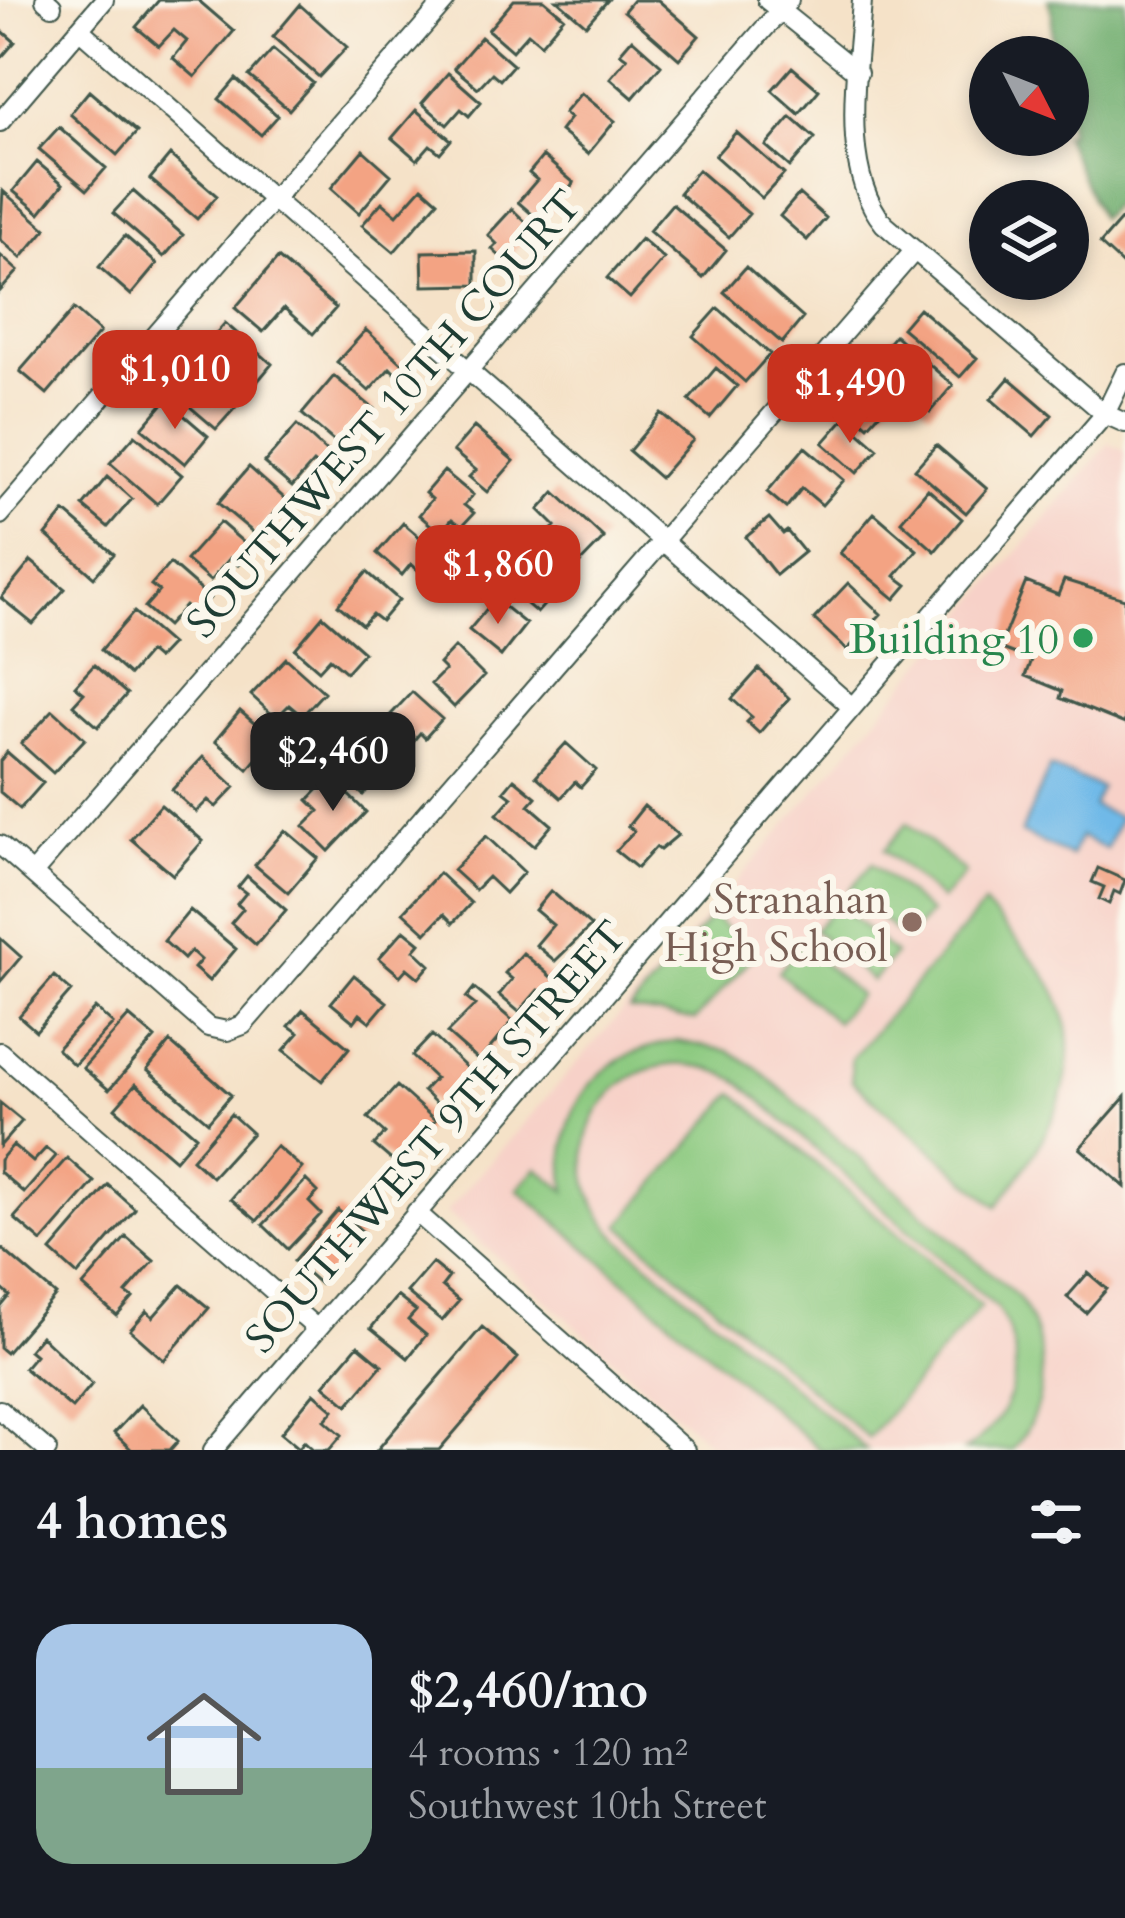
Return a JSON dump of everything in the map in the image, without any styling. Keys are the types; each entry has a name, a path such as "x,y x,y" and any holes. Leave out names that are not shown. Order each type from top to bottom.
{"street":[{"path":"0,122 104,0"},
{"path":"0,515 446,0"},
{"path":"862,0 856,166 870,208 1105,414 1125,423"},
{"path":"778,3 858,73"},
{"name":"SOUTHWEST 10TH COURT","path":"33,873 778,3"},
{"path":"79,28 852,707"},
{"path":"0,845 208,1028 226,1031 243,1024 915,250"},
{"name":"SOUTHWEST 9TH STREET","path":"213,1450 1105,414 1125,373"},
{"path":"0,1052 316,1328"},
{"path":"416,1212 685,1450"},
{"path":"0,1409 47,1450"}],"shaded area":[{"name":"Stranahan High School","path":"1109,444 1125,451 1125,1450 717,1450 446,1212 779,833"}],"green space":[{"path":"1048,0 1125,0 1125,193 1100,218 1089,193 1089,180 1083,180 1072,156 1089,156 1089,36 1052,36"},
{"path":"907,823 965,873 941,900 884,850"},
{"path":"872,864 930,913 906,940 849,890"},
{"path":"837,904 895,954 872,981 814,930"},
{"path":"984,905 1046,976 1062,1006 1069,1037 1068,1067 1049,1126 997,1206 852,1081 851,1059"},
{"path":"712,916 755,954 695,1020 630,1010"},
{"path":"802,945 859,995 836,1022 778,972"},
{"path":"677,1041 729,1051 757,1068 1018,1297 1036,1335 1042,1375 1034,1414 1012,1450 965,1450 996,1421 1013,1386 1013,1347 997,1308 741,1083 701,1067 663,1066 631,1078 605,1100 589,1130 585,1165 594,1202 619,1239 867,1450 820,1450 518,1189 537,1168 566,1191 567,1135 586,1090 623,1058"},
{"path":"734,1093 981,1306 868,1438 620,1225"}],"water":[{"path":"1050,767 1101,788 1093,806 1120,818 1106,849 1080,837 1071,856 1021,833"}],"building":[{"path":"159,0 198,0 234,31 195,77 173,58 187,41 174,30 159,46 136,27"},
{"path":"514,0 544,0 564,17 541,44 528,33 512,51 488,30"},
{"path":"557,0 608,0 586,25"},
{"path":"633,0 658,0 699,36 679,59 624,11"},
{"path":"300,5 347,47 319,77 273,37"},
{"path":"0,29 15,42 0,59"},
{"path":"481,37 513,65 500,80 492,73 478,88 454,68"},
{"path":"632,39 661,65 633,98 610,78 627,58 620,53"},
{"path":"273,49 313,83 289,110 249,76"},
{"path":"792,67 819,90 799,114 772,90"},
{"path":"448,73 481,102 469,116 461,109 447,125 422,103"},
{"path":"236,79 278,116 261,135 219,99"},
{"path":"89,91 137,132 117,155 70,114"},
{"path":"581,93 615,121 588,154 560,131 570,118 564,113"},
{"path":"416,110 451,140 440,153 430,145 417,160 392,138"},
{"path":"791,117 815,138 790,167 766,146"},
{"path":"59,127 106,168 87,190 39,149"},
{"path":"736,132 784,174 762,198 715,156"},
{"path":"363,150 391,175 359,213 331,188"},
{"path":"170,155 217,196 197,219 150,179"},
{"path":"543,156 574,183 541,222 518,202 537,180 529,173"},
{"path":"37,162 63,184 40,213 13,191"},
{"path":"698,170 749,214 729,237 679,193"},
{"path":"422,187 438,201 394,252 362,225 382,202 397,215"},
{"path":"3,191 46,229 21,258 0,239"},
{"path":"133,191 183,235 164,257 113,213"},
{"path":"799,194 826,218 807,240 780,216"},
{"path":"672,204 726,250 703,278 649,231"},
{"path":"512,209 533,229 504,260 492,249 497,244 488,235"},
{"path":"1121,220 1125,223 1125,267 1100,244"},
{"path":"125,236 157,264 131,295 99,267"},
{"path":"641,239 664,259 630,298 607,278"},
{"path":"476,251 476,285 423,286 422,252"},
{"path":"0,255 18,271 0,291"},
{"path":"278,258 336,308 313,334 284,308 263,332 235,308"},
{"path":"746,267 803,318 782,343 724,292"},
{"path":"718,308 770,354 745,382 693,336"},
{"path":"919,308 977,358 960,377 902,328"},
{"path":"74,309 100,332 47,394 20,371"},
{"path":"225,323 272,364 252,388 205,346"},
{"path":"366,330 404,365 396,374 390,368 369,391 337,362"},
{"path":"895,335 953,385 930,412 872,362"},
{"path":"186,366 235,408 216,429 168,388"},
{"path":"716,368 737,386 710,418 689,400"},
{"path":"870,375 895,396 868,426 844,405"},
{"path":"334,376 374,409 360,425 355,420 336,443 302,414"},
{"path":"1009,378 1052,415 1034,436 991,399"},
{"path":"166,400 208,436 185,464 142,428"},
{"path":"661,413 693,440 660,478 629,451"},
{"path":"844,419 878,449 857,473 823,443"},
{"path":"297,425 330,455 319,468 313,463 292,487 264,463"},
{"path":"474,427 514,461 487,492 469,477 476,470 453,451"},
{"path":"135,435 182,475 157,504 110,463"},
{"path":"936,445 987,489 966,513 915,469"},
{"path":"805,447 844,480 822,505 802,488 786,508 767,492"},
{"path":"249,467 291,504 280,516 275,512 255,534 218,503"},
{"path":"444,471 473,495 464,505 474,513 462,526 452,519 440,533 419,515 432,499 425,493"},
{"path":"107,477 132,499 108,527 83,506"},
{"path":"928,489 962,519 935,551 901,521"},
{"path":"555,492 604,538 573,570 542,540 555,526 539,510"},
{"path":"65,512 114,554 94,577 46,535"},
{"path":"874,513 917,550 895,576 907,585 895,599 840,553"},
{"path":"769,518 804,552 776,575 746,537"},
{"path":"220,522 251,549 238,565 230,558 210,581 186,560"},
{"path":"403,523 436,551 419,571 411,564 402,575 377,553"},
{"path":"520,536 568,578 537,613 515,594 527,582 500,558"},
{"path":"31,561 65,589 33,624 1,598"},
{"path":"170,563 210,598 195,615 185,606 167,626 145,607 159,591 151,585"},
{"path":"367,572 399,600 381,621 372,614 362,625 338,605"},
{"name":"Building 10","path":"1064,580 1125,599 1125,724 1060,698 1062,691 1025,676 1031,660 999,648 1026,582 1058,595"},
{"path":"848,583 881,614 847,650 814,619"},
{"path":"495,599 526,624 501,656 469,630"},
{"path":"134,612 171,644 157,659 149,652 129,675 101,650"},
{"path":"323,616 364,652 346,672 330,658 319,670 295,649"},
{"path":"455,647 484,676 454,707 431,684 445,670 439,664"},
{"path":"286,658 324,692 302,716 289,705 276,718 251,695"},
{"path":"94,665 127,694 98,727 73,705 84,693 75,686"},
{"path":"759,669 789,698 759,733 747,722 752,717 732,699"},
{"path":"412,692 442,719 425,738 420,733 409,746 383,723"},
{"path":"53,710 85,739 53,773 21,744"},
{"path":"240,711 277,743 248,769 215,741"},
{"path":"353,721 396,759 363,795 339,774 359,753 340,736"},
{"path":"566,743 596,770 581,787 575,782 561,798 536,776"},
{"path":"7,752 43,783 20,809 0,792 0,761"},
{"path":"203,757 235,787 216,807 208,800 196,812 172,790"},
{"path":"330,777 366,812 329,851 304,826 319,811 308,800"},
{"path":"514,779 536,797 529,805 552,825 534,846 497,814 512,797 504,791"},
{"path":"161,805 203,841 173,875 131,839"},
{"path":"644,806 678,835 660,850 656,847 637,868 616,851 634,831 628,826"},
{"path":"285,830 318,858 288,893 255,865"},
{"path":"486,836 524,872 505,893 488,877 475,890 453,870"},
{"path":"1098,868 1125,880 1120,894 1114,891 1109,904 1099,899 1104,887 1092,882"},
{"path":"439,873 471,903 453,923 444,914 426,933 403,912"},
{"path":"247,876 286,910 256,945 231,923 243,909 237,904 246,893 238,887"},
{"path":"551,891 591,926 555,961 536,945 553,925 535,910"},
{"path":"190,910 236,949 209,981 194,968 201,960 191,951 184,959 164,941"},
{"path":"404,930 420,943 414,950 430,965 419,978 407,968 400,976 379,958"},
{"path":"0,938 21,957 0,982"},
{"path":"523,953 557,982 549,992 538,990 519,1012 499,995 512,979 505,973"},
{"path":"354,975 387,1002 370,1022 360,1014 354,1022 331,1003"},
{"path":"54,976 71,991 36,1031 19,1016"},
{"path":"474,988 513,1021 479,1061 447,1033 475,1005 466,998"},
{"path":"95,1008 113,1024 74,1065 57,1049"},
{"path":"303,1010 349,1048 322,1081 284,1050 299,1033 289,1026"},
{"path":"129,1016 155,1038 109,1090 83,1068"},
{"path":"432,1035 474,1075 442,1109 423,1091 435,1078 412,1056"},
{"path":"170,1042 231,1095 208,1122 147,1070"},
{"path":"136,1084 196,1136 175,1160 115,1108"},
{"path":"397,1086 435,1120 396,1164 374,1145 385,1133 368,1118"},
{"path":"1125,1097 1125,1187 1080,1148"},
{"path":"0,1103 22,1121 0,1146"},
{"path":"231,1114 252,1133 212,1177 192,1159"},
{"path":"13,1145 33,1162 46,1148 56,1156 24,1193 0,1172 0,1160"},
{"path":"276,1146 302,1168 257,1221 231,1199"},
{"path":"67,1158 94,1182 42,1242 14,1218"},
{"path":"306,1180 318,1192 309,1202 321,1214 288,1249 263,1225"},
{"path":"108,1185 135,1209 78,1275 51,1251"},
{"path":"338,1210 364,1233 320,1284 294,1261"},
{"path":"126,1237 154,1261 126,1293 133,1298 117,1316 83,1286"},
{"path":"0,1247 56,1295 6,1353 0,1348 0,1308 10,1296 0,1287"},
{"path":"432,1263 449,1277 442,1286 459,1301 442,1321 407,1292"},
{"path":"1088,1273 1107,1289 1086,1313 1067,1297"},
{"path":"181,1285 209,1308 164,1360 130,1330 147,1311 153,1317"},
{"path":"397,1296 416,1311 408,1320 426,1335 408,1358 371,1328"},
{"path":"482,1327 518,1358 439,1450 377,1450"},
{"path":"41,1336 92,1384 72,1408 24,1368 35,1355 29,1350"},
{"path":"358,1345 382,1365 348,1405 324,1385"},
{"path":"314,1393 334,1410 325,1420 342,1435 329,1450 314,1450 304,1441 299,1448 281,1433"},
{"path":"140,1405 178,1441 170,1450 132,1450 114,1433"}],"place":[{"name":"Building 10","path":"1083,638"},
{"name":"Stranahan High School","path":"912,922"}]}
